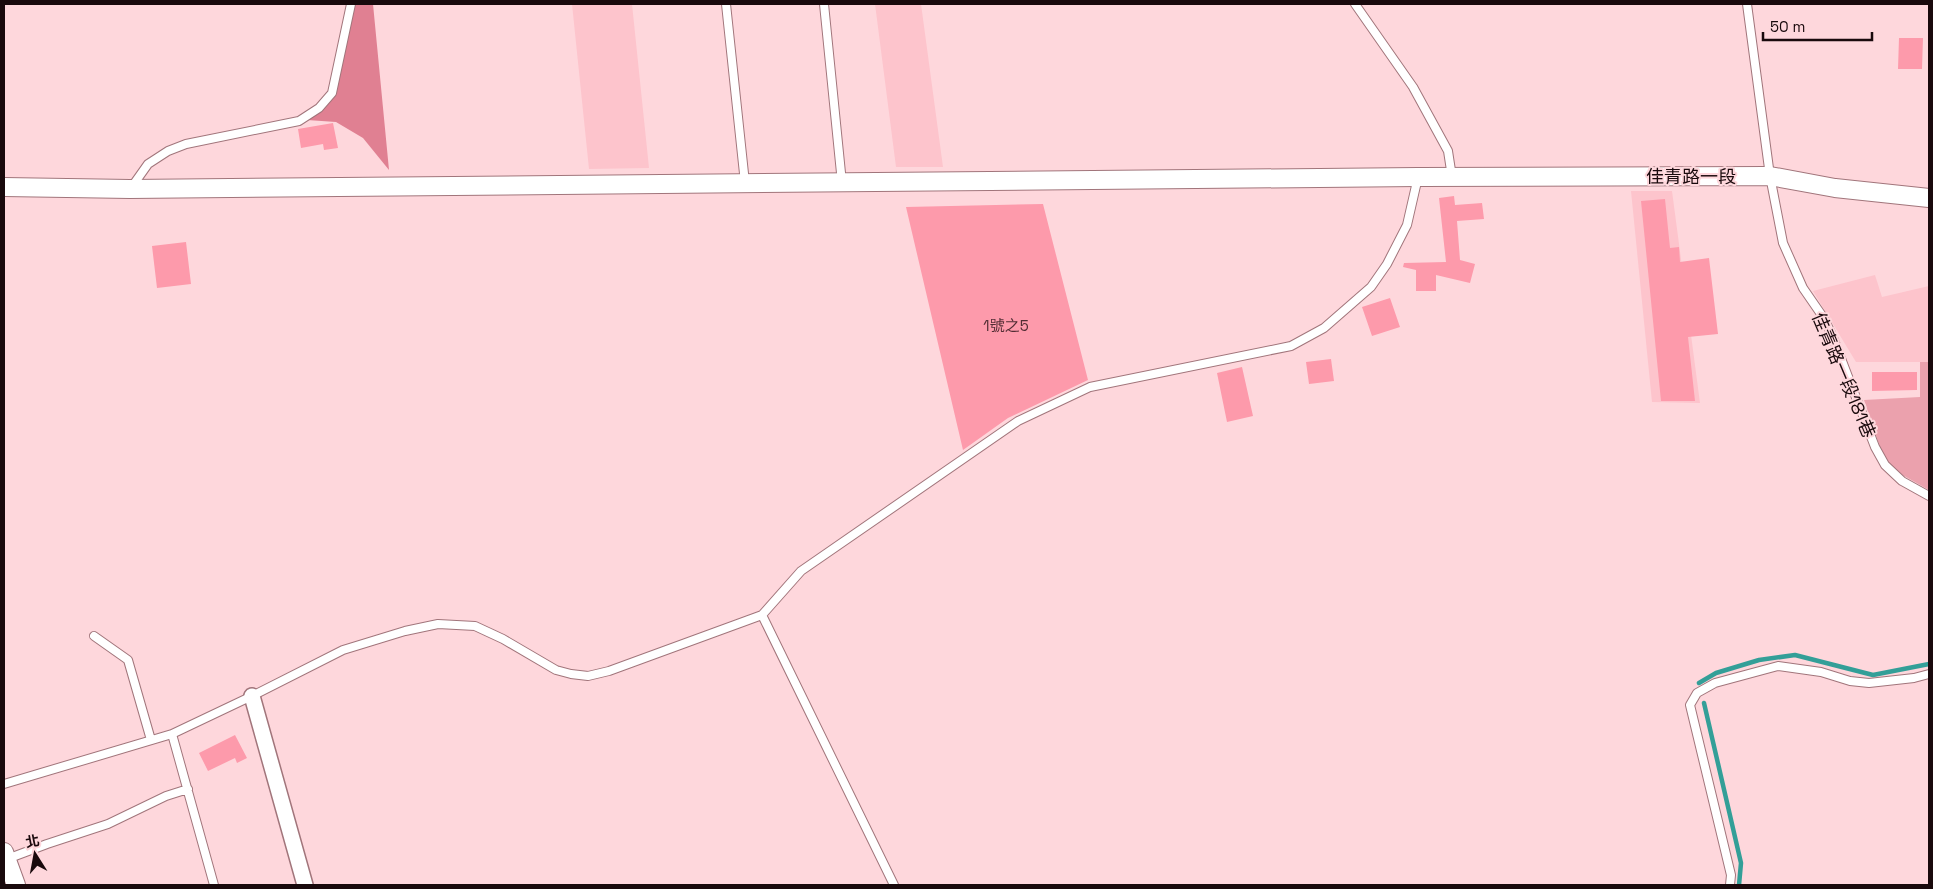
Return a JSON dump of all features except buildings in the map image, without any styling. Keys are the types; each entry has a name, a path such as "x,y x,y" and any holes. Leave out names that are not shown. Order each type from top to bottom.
{"street":[{"name":"佳青路一段","path":"4,187 130,189 1418,177 1770,176 1835,188 1929,198"},
{"path":"252,696 305,885"},
{"path":"5,854 16,885"}],"lane":[{"path":"130,189 148,164 168,151 186,144 300,121 319,108 332,93 351,4"},
{"path":"726,4 745,184"},
{"path":"824,4 842,183"},
{"path":"1355,4 1413,87 1448,151 1452,177"},
{"name":"佳青路一段181巷","path":"1747,4 1770,176 1783,243 1803,288 1823,317 1832,335 1875,447 1885,465 1902,481 1929,496"},
{"path":"4,784 172,734 342,650 405,631 438,624 475,626 503,639 556,670 588,676 609,671 762,615 800,571 1018,421 1090,387 1292,346 1324,328 1371,287 1387,264 1407,225 1418,177"},
{"path":"762,615 894,885"},
{"path":"94,636 128,660 150,740"},
{"path":"1730,885 1731,875 1690,705 1697,693 1715,683 1778,666 1821,672 1850,681 1868,683 1914,678 1929,674"},
{"path":"172,734 214,885"},
{"path":"5,854 47,844 108,824 166,796 188,789"}],"shaded area":[{"path":"355,4 373,4 389,170 363,138 336,122 307,120 322,111 336,95"},
{"path":"572,4 632,4 649,168 589,169"},
{"path":"875,4 921,4 943,167 896,167"},
{"path":"1631,191 1672,191 1700,403 1652,402"},
{"path":"1875,275 1882,297 1929,286 1929,362 1856,362 1813,291"},
{"path":"1920,362 1929,362 1929,490 1899,473 1884,459 1864,400 1920,397"}],"waterway":[{"path":"1699,683 1716,673 1759,660 1795,655 1873,675 1929,664"},
{"path":"1704,703 1741,863 1739,885"}]}
